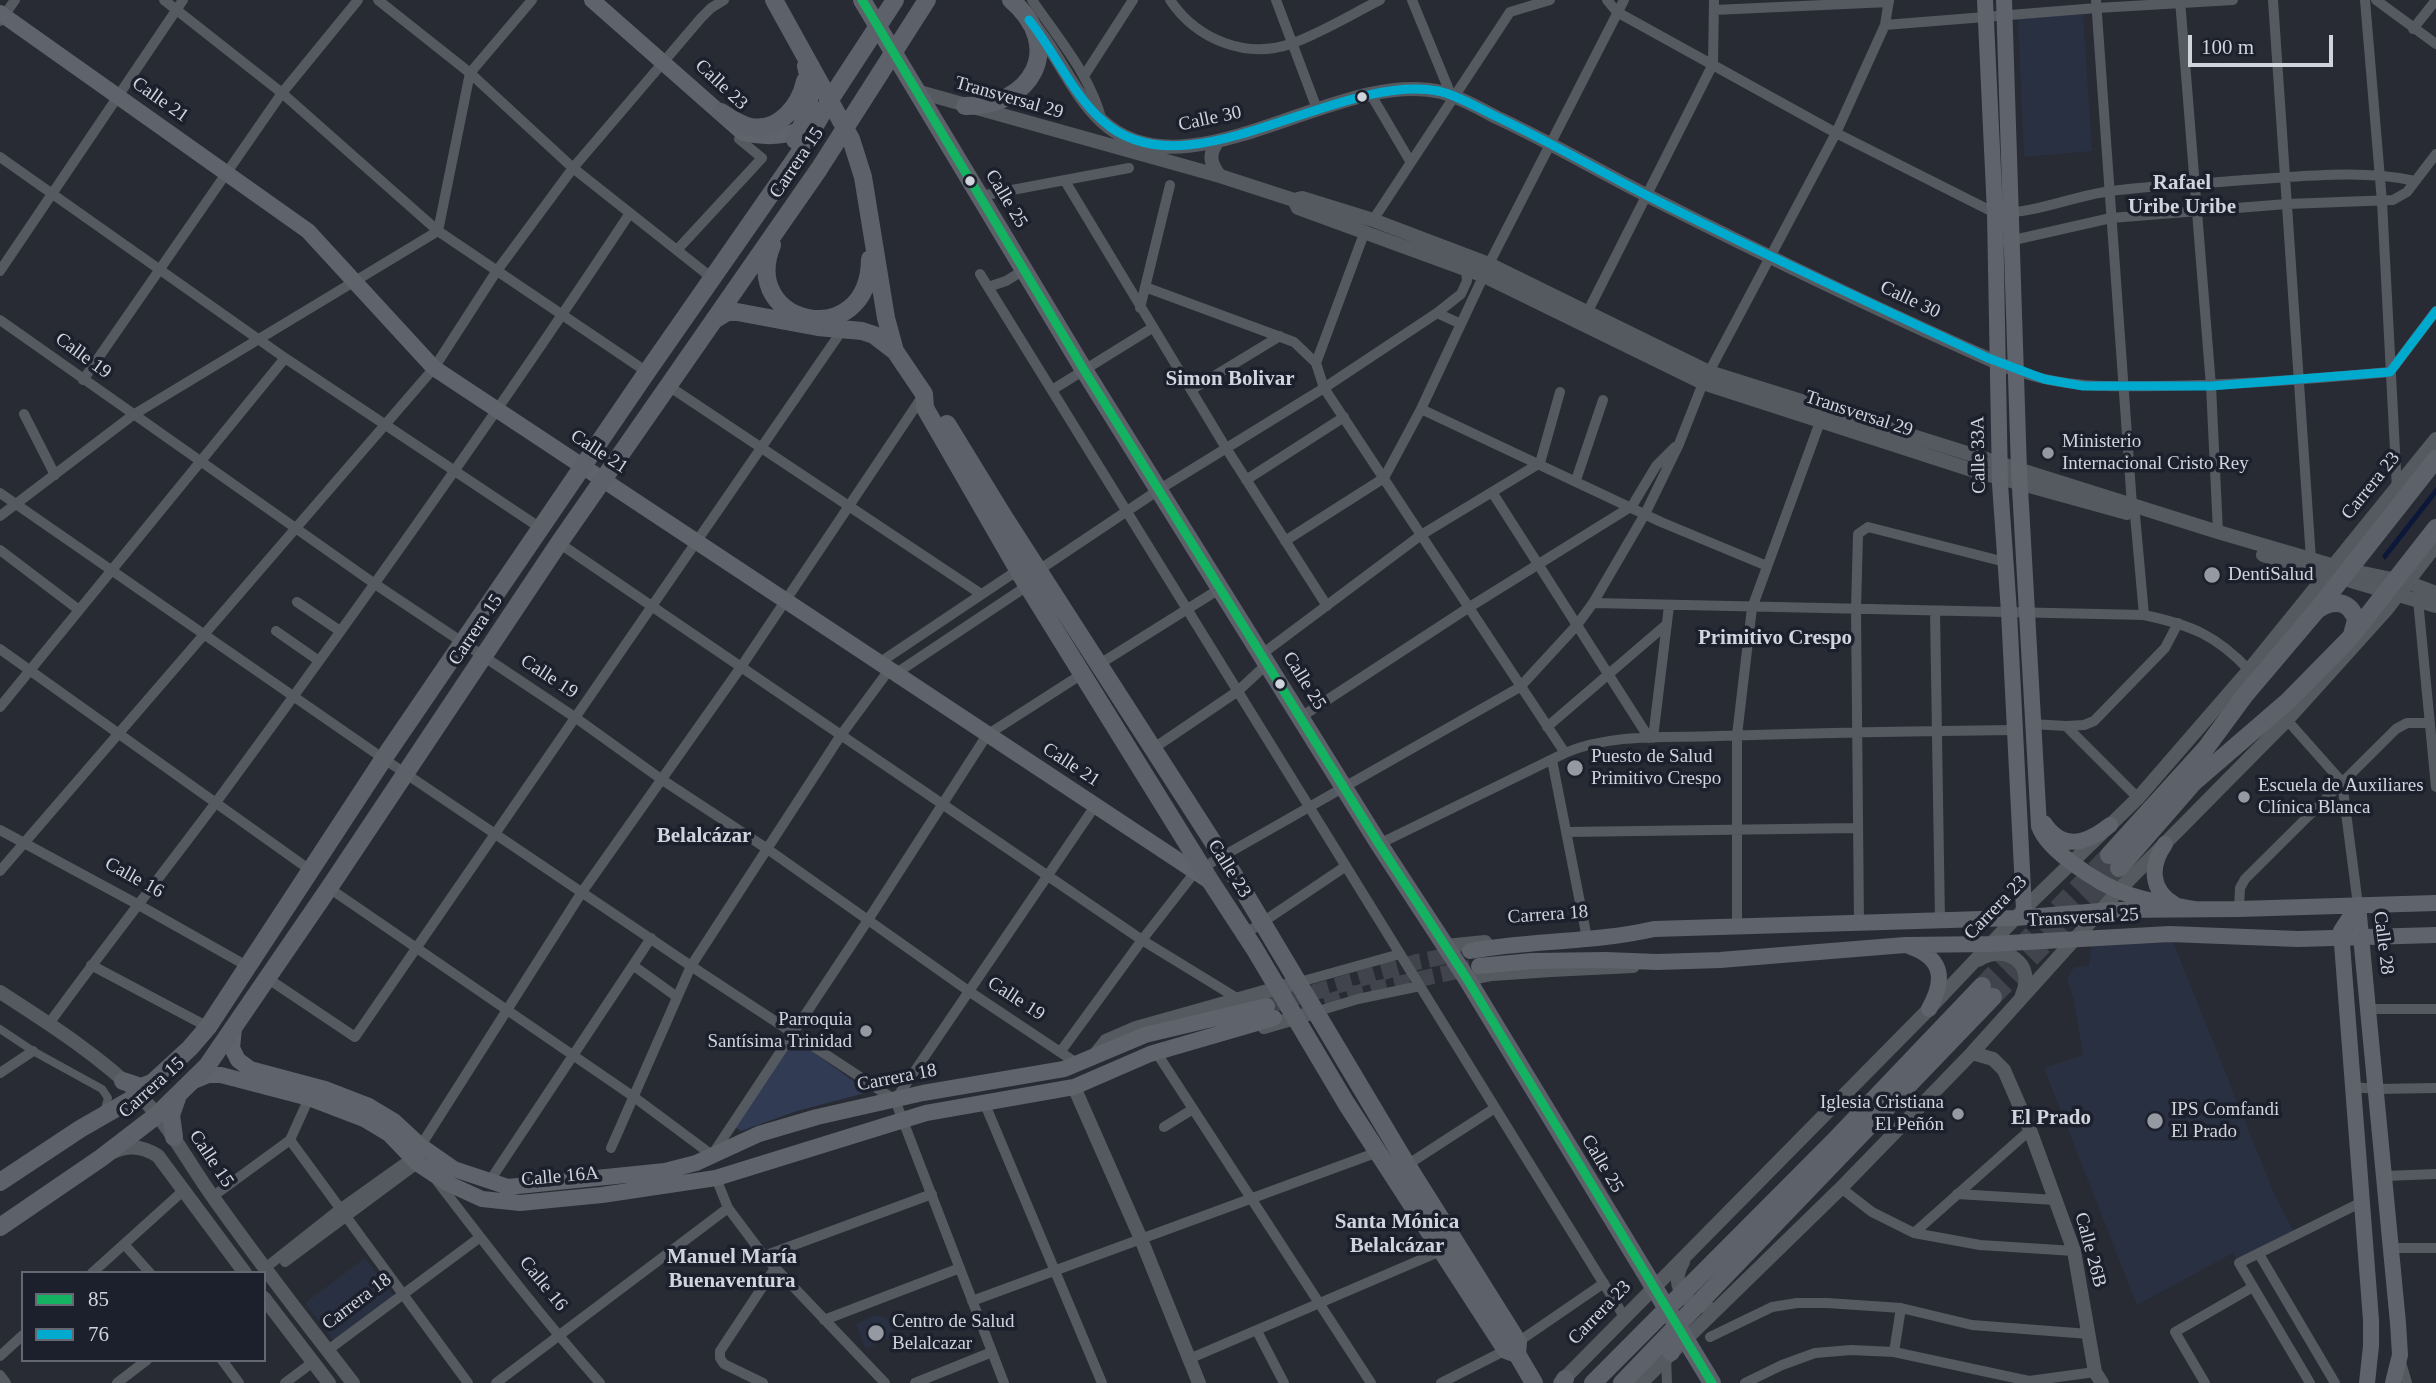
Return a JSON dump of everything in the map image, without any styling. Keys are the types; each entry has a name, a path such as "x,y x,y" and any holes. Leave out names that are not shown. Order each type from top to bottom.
{"main road":[{"name":"Calle 23","path":"592,0 721,112 736,133 781,137 805,128 831,98"},
{"name":"Calle 25","path":"862,0 1084,370 1379,844 1446,946 1473,972 1643,1271 1712,1383"},
{"name":"Carrera 15","path":"0,1182 146,1089 190,1048 208,1027 463,643 798,155 831,98 895,0"},
{"path":"920,11 937,0"},
{"path":"965,106 985,106 1014,94 1028,80 1038,57 1037,39 1029,20 1011,0"},
{"name":"Calle 33A","path":"1986,0 2005,562 2018,612 2032,724 2041,833 2051,846 2071,862"},
{"name":"Calle 33A","path":"2005,8 2020,477 2015,730 2019,914"},
{"name":"Carrera 15","path":"0,1227 105,1155 157,1115 206,1066 329,888 559,542 819,169 920,11"},
{"path":"727,258 735,232 794,142 811,100 802,57 783,15"},
{"path":"783,15 851,139 863,177 871,221 870,273 866,289 847,311 831,318 815,320 798,316 784,307 773,294 767,279 766,261 788,213"},
{"name":"Calle 21","path":"1,16 308,231 434,368 987,735 1203,874"},
{"path":"721,112 737,122 753,127 782,119 793,110 801,97 805,83 802,57"},
{"name":"Calle 23","path":"871,221 886,318 895,351 924,394 925,408 1090,669 1203,874 1245,934 1279,1007 1340,1092 1441,1251 1516,1353"},
{"path":"714,320 727,312 737,312 843,329 874,335 895,351"},
{"path":"2436,459 2398,498 2337,573 2317,610 2245,695 2114,862 2193,783 2278,710 2350,638 2396,587 2436,528"},
{"path":"2317,610 2336,602 2349,607 2356,620 2350,638"},
{"name":"Calle 23","path":"1090,669 1154,748 1222,856 1534,1383"},
{"path":"2039,806 2046,827 2064,840 2088,840 2110,825"},
{"path":"2165,844 2155,864 2155,883 2163,897 2176,906"},
{"name":"Transversal 25","path":"2071,862 2119,890 2194,909"},
{"name":"Transversal 25","path":"1605,939 1654,929 1940,921 2101,911 2436,903"},
{"name":"Calle 28","path":"2358,905 2400,1355 2393,1383"},
{"name":"Calle 28","path":"2341,938 2341,931 2358,905"},
{"name":"Transversal 25","path":"1473,972 1532,961 1657,962 1905,945 1991,944 2170,934 2298,939 2436,934"},
{"path":"2341,938 2371,1320 2367,1383"},
{"name":"Carrera 18","path":"1470,951 1530,943 1605,939"},
{"path":"1905,945 1925,953 1938,968 1939,987 1929,1009"},
{"path":"1622,1383 1840,1145 1988,992"},
{"name":"Carrera 18","path":"712,1155 767,1131 817,1117 1050,1072 1078,1064 1131,1040 1166,1028 1279,1007"},
{"name":"Carrera 18","path":"716,1178 904,1120 984,1102 1078,1086 1150,1054 1279,1007"},
{"path":"234,1028 232,1048 243,1065 369,1105 394,1121 416,1156"},
{"path":"1340,1092 1346,1065"},
{"path":"191,1082 208,1075 222,1075 309,1098 364,1119 389,1134 416,1156"},
{"path":"123,1081 146,1089"},
{"path":"174,1137 171,1115 178,1095"},
{"path":"1593,1383 1840,1145"},
{"name":"Calle 16A","path":"416,1156 508,1187 665,1171 712,1155"},
{"name":"Calle 16A","path":"416,1156 433,1175 482,1199 520,1203 602,1195 716,1178"},
{"path":"1643,1271 1654,1276 1666,1275"},
{"path":"1669,1354 1681,1333"},
{"path":"1516,1353 1526,1383"}],"street":[{"path":"1,16 15,0"},
{"path":"164,0 282,93 438,231 647,372"},
{"path":"0,271 183,0"},
{"path":"83,380 282,93 358,0"},
{"path":"378,0 470,73 573,168 712,278"},
{"path":"0,516 133,415 438,231 470,73 532,0"},
{"path":"0,871 434,368 496,272 573,168 701,18 724,0"},
{"path":"762,0 783,15"},
{"path":"1032,0 1084,76 1102,121"},
{"path":"1171,0 1189,22 1210,38 1234,47 1258,48 1292,43 1380,0"},
{"path":"1276,0 1317,109"},
{"path":"1412,0 1453,96"},
{"path":"1504,0 1510,12"},
{"path":"1316,363 1369,225 1410,161 1510,12 1550,0"},
{"path":"1606,0 1617,12 1836,133 1995,213 2012,214 2109,191 2195,184 2287,177 2380,175 2415,181"},
{"path":"1285,541 1384,478 1421,409 1550,142 1625,0"},
{"path":"1885,24 1987,17 2005,8 2233,0"},
{"path":"2273,0 2311,559"},
{"path":"2365,0 2382,202 2398,498"},
{"path":"2376,0 2436,44"},
{"path":"2413,29 2436,0"},
{"path":"1061,1051 1142,940 1222,856 1520,687 1577,625 1594,603 1645,514 1679,444 1706,378 1836,133 1885,24 1889,1 1714,5 1713,64 1588,311"},
{"path":"2180,2 2211,386 2218,532"},
{"path":"1084,76 1127,3"},
{"path":"2097,4 2111,218 2144,615"},
{"name":"Calle 30","path":"1029,20 1046,41 1080,96 1102,121 1117,133 1137,141 1178,146 1218,141 1370,93 1420,89 1453,96 1550,142 1646,195 1770,256 2017,371 2064,384 2124,387 2211,386 2390,372"},
{"name":"Transversal 29","path":"916,91 1220,176 1294,200 1301,198 1466,269 1486,270 1588,311 1706,378 2337,573 2436,593"},
{"path":"1370,93 1410,161"},
{"path":"677,250 762,158 736,133"},
{"path":"1218,141 1212,149 1211,158 1213,167 1220,176"},
{"path":"1996,243 2013,242 2111,218 2287,204 2382,202 2400,197 2436,154"},
{"path":"0,157 285,358 542,529"},
{"path":"980,197 1129,168"},
{"path":"1065,181 1152,328 1327,606"},
{"path":"1140,308 1170,185"},
{"path":"48,1025 216,803 375,584 563,316 631,213"},
{"name":"Transversal 29","path":"1369,225 1463,254 1486,270 1706,378 1820,422 2000,471"},
{"path":"887,669 1020,590 1032,576 1160,489 1324,388 1437,313 1461,293 1467,281 1463,254"},
{"path":"988,287 1006,281 1024,270"},
{"path":"980,274 1625,1318"},
{"path":"1145,287 1294,342 1316,363 1324,388 1564,753"},
{"path":"2390,372 2436,311"},
{"path":"1437,313 1461,324"},
{"name":"Calle 19","path":"0,320 375,584 576,718 1078,1064"},
{"path":"1052,390 1152,328"},
{"path":"267,978 355,1037 843,329"},
{"path":"1191,390 1280,336"},
{"path":"0,707 285,358"},
{"path":"667,386 981,594"},
{"path":"1154,748 1238,691 1265,658 1327,606 1421,534 1540,463 1560,392"},
{"path":"266,1274 416,1156 582,892 741,667 924,394"},
{"path":"1576,480 1603,400"},
{"path":"1421,409 1645,514 1768,566"},
{"path":"23,414 55,475"},
{"path":"1246,480 1344,417"},
{"path":"1737,927 1737,735 1752,608 1820,422"},
{"name":"Carrera 23","path":"2398,498 2436,439"},
{"path":"1301,717 1468,608 1632,506 1656,466 1679,444"},
{"path":"1492,492 1651,738"},
{"path":"0,493 384,760 895,1100 1004,1383"},
{"name":"Transversal 29","path":"2134,510 2311,559 2337,573"},
{"path":"1858,923 1858,534 1868,527 2005,562"},
{"path":"559,542 1142,940 1240,1000"},
{"path":"1681,1333 1725,1300 1841,1188 1972,1053 2119,890 2287,720 2396,587 2436,545"},
{"path":"0,550 79,610"},
{"name":"Carrera 23","path":"1563,1382 2019,914 2138,798 2337,573"},
{"path":"611,1148 691,966 766,848 887,669 981,594 1012,574 1032,576"},
{"name":"Transversal 29","path":"2396,587 2418,600 2436,606"},
{"path":"329,888 634,1097 712,1155 987,735 1221,588"},
{"path":"2418,600 2436,787"},
{"path":"297,602 341,631"},
{"path":"1594,603 2144,615 2178,623 2204,633 2222,643 2249,670"},
{"path":"1651,738 1669,606"},
{"path":"1935,612 1940,921"},
{"path":"2032,724 2084,725 2094,720 2165,648 2178,623"},
{"path":"1547,727 1667,624"},
{"path":"276,631 319,661"},
{"path":"0,649 310,870"},
{"path":"2287,720 2342,782 2358,905"},
{"path":"2239,909 2240,888 2245,879 2396,729 2407,723 2429,723"},
{"path":"2066,726 2138,798"},
{"path":"1379,844 1564,753 1592,743 1737,735 2015,730"},
{"path":"1552,760 1586,933"},
{"path":"895,1100 1095,806"},
{"path":"1566,832 1858,828"},
{"name":"Calle 16","path":"0,830 247,966"},
{"path":"1245,934 1346,866"},
{"name":"Carrera 18","path":"1446,946 1654,929"},
{"path":"489,1182 651,939"},
{"path":"1968,968 1993,953 2004,953 2017,960 2025,974 2026,984 2013,1008"},
{"name":"Carrera 18","path":"1078,1086 1160,1058 1279,1007 1296,983 1400,954"},
{"path":"1473,972 1492,974 1623,968 1657,962"},
{"path":"91,965 208,1027"},
{"path":"634,966 677,998"},
{"name":"Carrera 18","path":"1094,1056 1106,1041 1136,1028 1240,1000 1315,1012 1358,999 1420,986"},
{"path":"0,992 123,1081"},
{"path":"2369,1009 2436,1009"},
{"path":"0,1029 33,1051 102,1089 108,1098 108,1104 99,1119"},
{"path":"0,1073 33,1051"},
{"name":"Calle 26B","path":"1972,1053 1993,1059 2004,1070 2030,1130 2074,1251 2098,1377"},
{"path":"1160,1058 1371,1383"},
{"path":"1078,1086 1199,1383"},
{"path":"2352,1087 2436,1088"},
{"name":"Calle 15","path":"146,1089 157,1115 264,1271"},
{"path":"212,1196 290,1140 309,1098"},
{"path":"984,1102 1102,1383"},
{"path":"1407,1166 1495,1108"},
{"path":"1164,1126 1193,1109"},
{"path":"1914,1233 2030,1130"},
{"path":"290,1140 468,1383"},
{"name":"Calle 15","path":"105,1155 130,1147 158,1156 244,1271"},
{"path":"972,1301 1378,1152"},
{"path":"2385,1176 2436,1174"},
{"name":"Calle 16","path":"433,1175 558,1337 600,1383"},
{"path":"716,1178 728,1208 764,1256 883,1382"},
{"path":"1841,1188 1871,1212 1914,1233 1980,1245 2074,1251"},
{"path":"94,1271 184,1190"},
{"path":"764,1256 932,1194"},
{"path":"1957,1194 2056,1200"},
{"path":"2310,1383 2239,1263 2362,1202"},
{"path":"496,1383 728,1208"},
{"path":"1725,1300 1708,1306 1692,1304 1679,1290 1677,1277 1681,1264 1730,1209"},
{"name":"Carrera 18","path":"328,1350 479,1238"},
{"path":"124,1244 148,1271"},
{"path":"2391,1248 2436,1248"},
{"path":"1189,1359 1441,1251"},
{"path":"2259,1254 2336,1383"},
{"path":"757,1382 724,1364 720,1358 720,1350 775,1268"},
{"path":"824,1320 960,1268"},
{"name":"Calle 15","path":"266,1274 353,1383"},
{"path":"1441,1383 1516,1353 1604,1283"},
{"path":"2205,1383 2175,1332 2253,1287"},
{"path":"266,1301 329,1383"},
{"path":"1710,1338 1772,1307 1797,1303 1901,1308 1972,1325 2089,1334"},
{"path":"1894,1352 1901,1308"},
{"path":"1256,1331 1284,1383"},
{"path":"0,1356 21,1337"},
{"path":"1745,1383 1815,1353 1851,1350 1894,1352 2029,1381 2098,1377"},
{"path":"915,1383 992,1352"},
{"path":"1641,1383 1669,1354"},
{"path":"1667,1383 1669,1354"},
{"path":"2400,1355 2407,1383"},
{"path":"118,1383 144,1362"},
{"path":"223,1362 239,1383"},
{"path":"285,1383 313,1362"},
{"path":"0,1375 6,1383"}],"shaded area":[{"path":"2083,14 2092,151 2024,157 2018,19"},
{"path":"2436,487 2436,495 2385,560 2382,556"},
{"name":"IPS Comfandi El Prado","path":"2170,934 2273,1191 2296,1236 2239,1263 2233,1253 2137,1305 2044,1068 2083,1055 2074,1001 2067,979 2074,967 2089,966 2092,938"},
{"path":"793,1038 869,1092 797,1111 741,1131 735,1127"},
{"path":"365,1258 395,1297 335,1342 305,1303"},
{"name":"Centro de Salud Belalcazar","path":"875,1315 887,1318 894,1335 866,1349 856,1324"}],"tunnel":[{"path":"1982,986 2109,855"},
{"path":"1993,997 2119,868"},
{"path":"1267,1006 1417,962 1461,953"},
{"path":"1302,1010 1357,993 1470,968"}],"transit line":[{"name":"85","path":"862,0 1084,370 1379,844 1467,979 1712,1383"},
{"name":"76","path":"1029,20 1092,110 1103,121 1137,141 1176,146 1219,140 1354,98 1398,90 1438,91 1513,125 1648,196 1775,258 1988,358 2044,379 2083,386 2211,386 2390,372 2436,311"}],"place":[{"name":"Ministerio Internacional Cristo Rey","path":"2048,453"},
{"name":"DentiSalud","path":"2212,575"},
{"name":"Puesto de Salud Primitivo Crespo","path":"1575,768"},
{"name":"Escuela de Auxiliares Clínica Blanca","path":"2244,797"},
{"name":"Parroquia Santísima Trinidad","path":"866,1031"},
{"name":"Iglesia Cristiana El Peñón","path":"1958,1114"},
{"name":"IPS Comfandi El Prado","path":"2155,1121"},
{"name":"Centro de Salud Belalcazar","path":"876,1333"}],"district":[{"name":"Rafael Uribe Uribe","path":"2182,196"},
{"name":"Simon Bolivar","path":"1230,380"},
{"name":"Primitivo Crespo","path":"1775,639"},
{"name":"Belalcázar","path":"704,837"},
{"name":"El Prado","path":"2051,1119"},
{"name":"Santa Mónica Belalcázar","path":"1397,1235"},
{"name":"Manuel María Buenaventura","path":"732,1270"}]}
